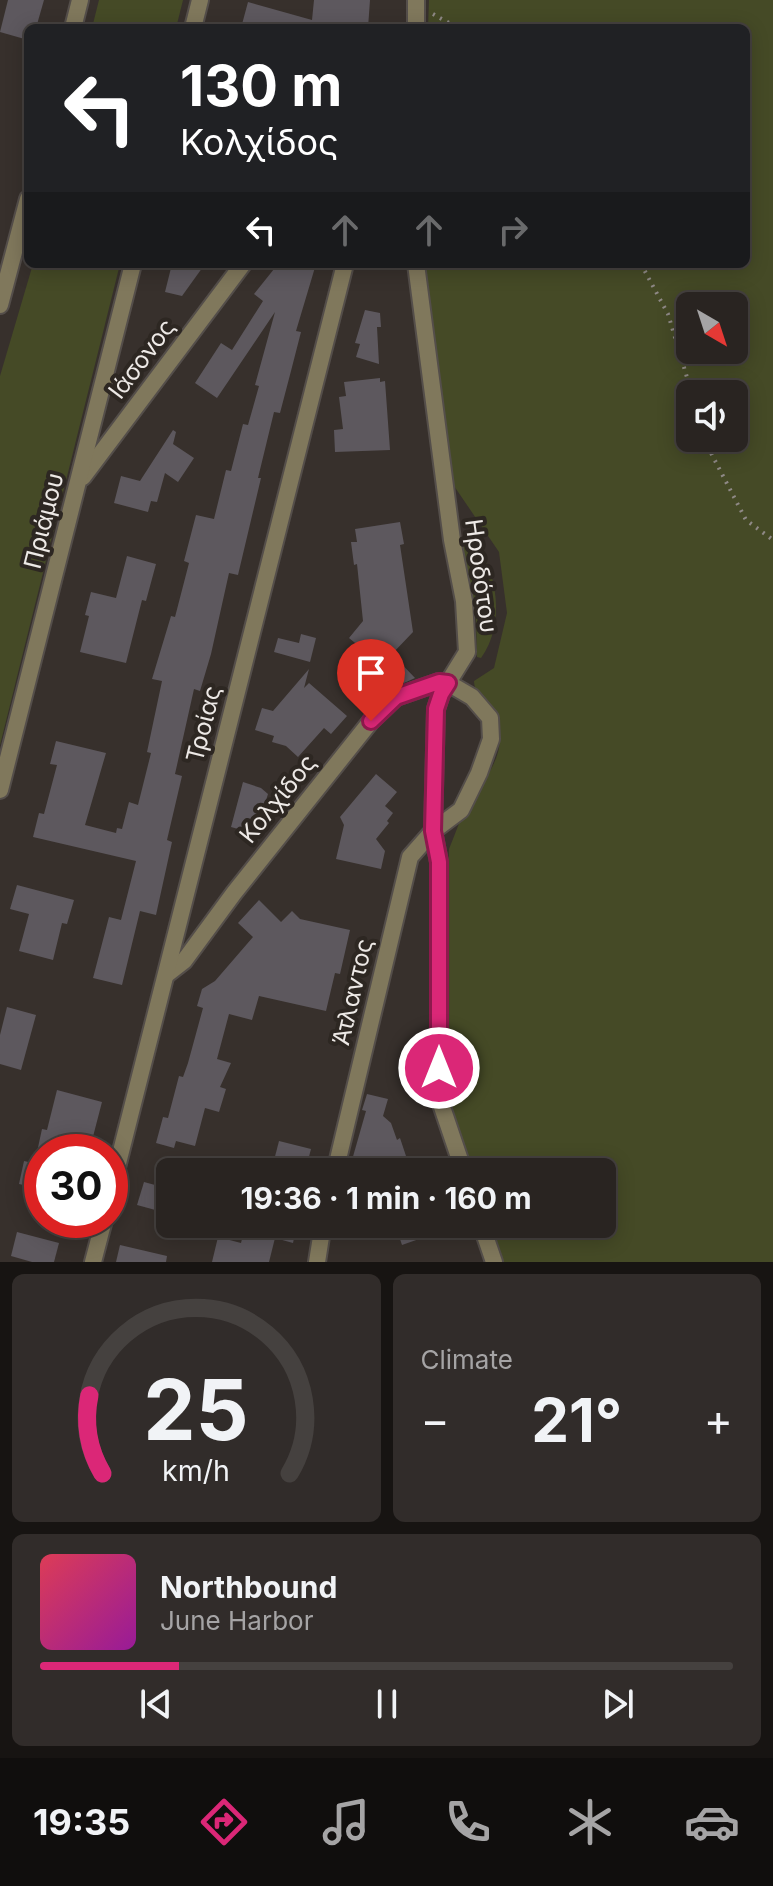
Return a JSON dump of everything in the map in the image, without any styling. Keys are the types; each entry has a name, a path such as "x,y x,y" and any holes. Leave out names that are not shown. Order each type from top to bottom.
{"street":[{"path":"74,24 80,0"},
{"path":"194,24 200,0"},
{"path":"0,305 24,214"},
{"name":"Πριάμου","path":"0,790 132,268"},
{"name":"Ιάσονος","path":"78,483 240,268"},
{"name":"Τροίας","path":"126,1134 344,268"},
{"name":"Ηροδότου","path":"417,268 452,540 464,601 467,652 441,694 436,709 433,831 439,862 439,1098 459,1158"},
{"name":"Κολχίδος","path":"166,975 184,961 371,721 396,697 439,682 448,683"},
{"name":"Άτλαντος","path":"338,1158 410,857 433,831 461,810 491,739 490,718 472,697 448,683"},
{"path":"93,1262 99,1238"},
{"path":"317,1262 321,1238"},
{"path":"486,1238 494,1262"}],"path":[{"path":"416,13 432,13 451,24"},
{"path":"643,268 668,314 688,380"},
{"path":"711,452 746,520 773,540"}],"green space":[{"path":"99,0 183,0 177,24 93,24"},
{"path":"429,0 773,0 773,1262 501,1262 492,1238 616,1238 616,1158 464,1158 441,1090 449,849 463,814 492,767 499,747 496,719 478,693 474,681 494,668 507,613 499,552 452,483 425,268 750,268 750,24 428,24"},
{"path":"32,268 119,268 0,745 0,376"},
{"path":"472,539 488,566 496,597 494,629 481,658 477,657 476,620 459,547"}],"building":[{"path":"8,0 44,0 37,24 24,24 24,39 0,32"},
{"path":"314,0 370,0 368,24 242,24 248,2 312,20"},
{"path":"171,268 202,268 182,296 165,292"},
{"path":"275,268 315,268 296,331 301,332 280,413 274,412 238,575 229,573 200,691 194,689 175,774 182,776 167,840 172,842 156,915 140,911 122,985 93,978 109,917 121,920 136,861 33,837 39,813 44,814 57,765 50,764 56,741 106,753 85,825 116,833 117,828 122,829 129,802 138,805 151,753 147,752 162,681 152,679 171,616 175,617 189,563 184,561 196,515 214,519 226,470 231,471 243,424 248,425 259,386 255,385 275,312 217,398 195,383 221,343 232,350 263,301 254,294"},
{"path":"365,310 380,313 381,327 377,327 379,364 356,357 360,344 355,343"},
{"path":"380,378 380,382 385,381 390,450 335,452 334,430 343,429 339,397 346,396 344,382"},
{"path":"173,430 176,432 173,444 194,458 178,482 165,473 157,502 151,501 148,512 114,503 121,476 140,481"},
{"path":"400,522 404,544 400,545 413,632 392,654 415,678 404,683 349,638 363,621 357,564 354,565 351,542 357,542 355,529"},
{"path":"127,556 156,564 146,601 142,600 126,663 80,652 91,592 116,598"},
{"path":"301,634 316,638 310,662 274,652 278,638 299,643"},
{"path":"309,669 304,688 309,683 347,716 331,734 324,728 298,757 286,746 272,742 274,736 255,730 262,708 273,711"},
{"path":"376,774 397,792 385,806 393,813 387,821 389,823 376,839 385,851 381,869 336,859 344,825 340,817"},
{"path":"243,782 268,794 264,807 245,831 231,827"},
{"path":"17,885 74,900 67,924 62,923 53,960 19,951 29,914 10,909"},
{"path":"259,900 281,922 292,911 300,919 350,930 340,974 335,973 326,1011 259,996 252,1020 229,1014 217,1059 231,1063 220,1087 226,1089 219,1112 205,1108 195,1146 176,1141 174,1148 156,1143 163,1117 168,1118 179,1076 183,1077 188,1063 203,1008 197,1006 202,989 215,981 253,937 238,923"},
{"path":"7,1007 36,1015 21,1070 0,1064 0,1035"},
{"path":"57,1090 102,1102 94,1134 41,1134 42,1129 47,1130"},
{"path":"367,1094 388,1099 383,1116 391,1123 397,1140 400,1138 407,1158 353,1158 366,1111 362,1110"},
{"path":"279,1141 311,1149 309,1158 275,1158"},
{"path":"24,1161 24,1185 19,1184"},
{"path":"144,1182 156,1185 156,1210 137,1205"},
{"path":"17,1232 24,1234 24,1238 59,1243 54,1262 32,1262 11,1256"},
{"path":"218,1238 241,1243 242,1238 275,1238 269,1262 212,1262"},
{"path":"275,1238 294,1238 293,1243"},
{"path":"400,1238 422,1238 402,1245"},
{"path":"120,1245 167,1256 166,1262 116,1262"}],"route":[{"path":"371,721 396,697 439,682 448,683 436,709 433,831 439,862 439,1068"}]}
